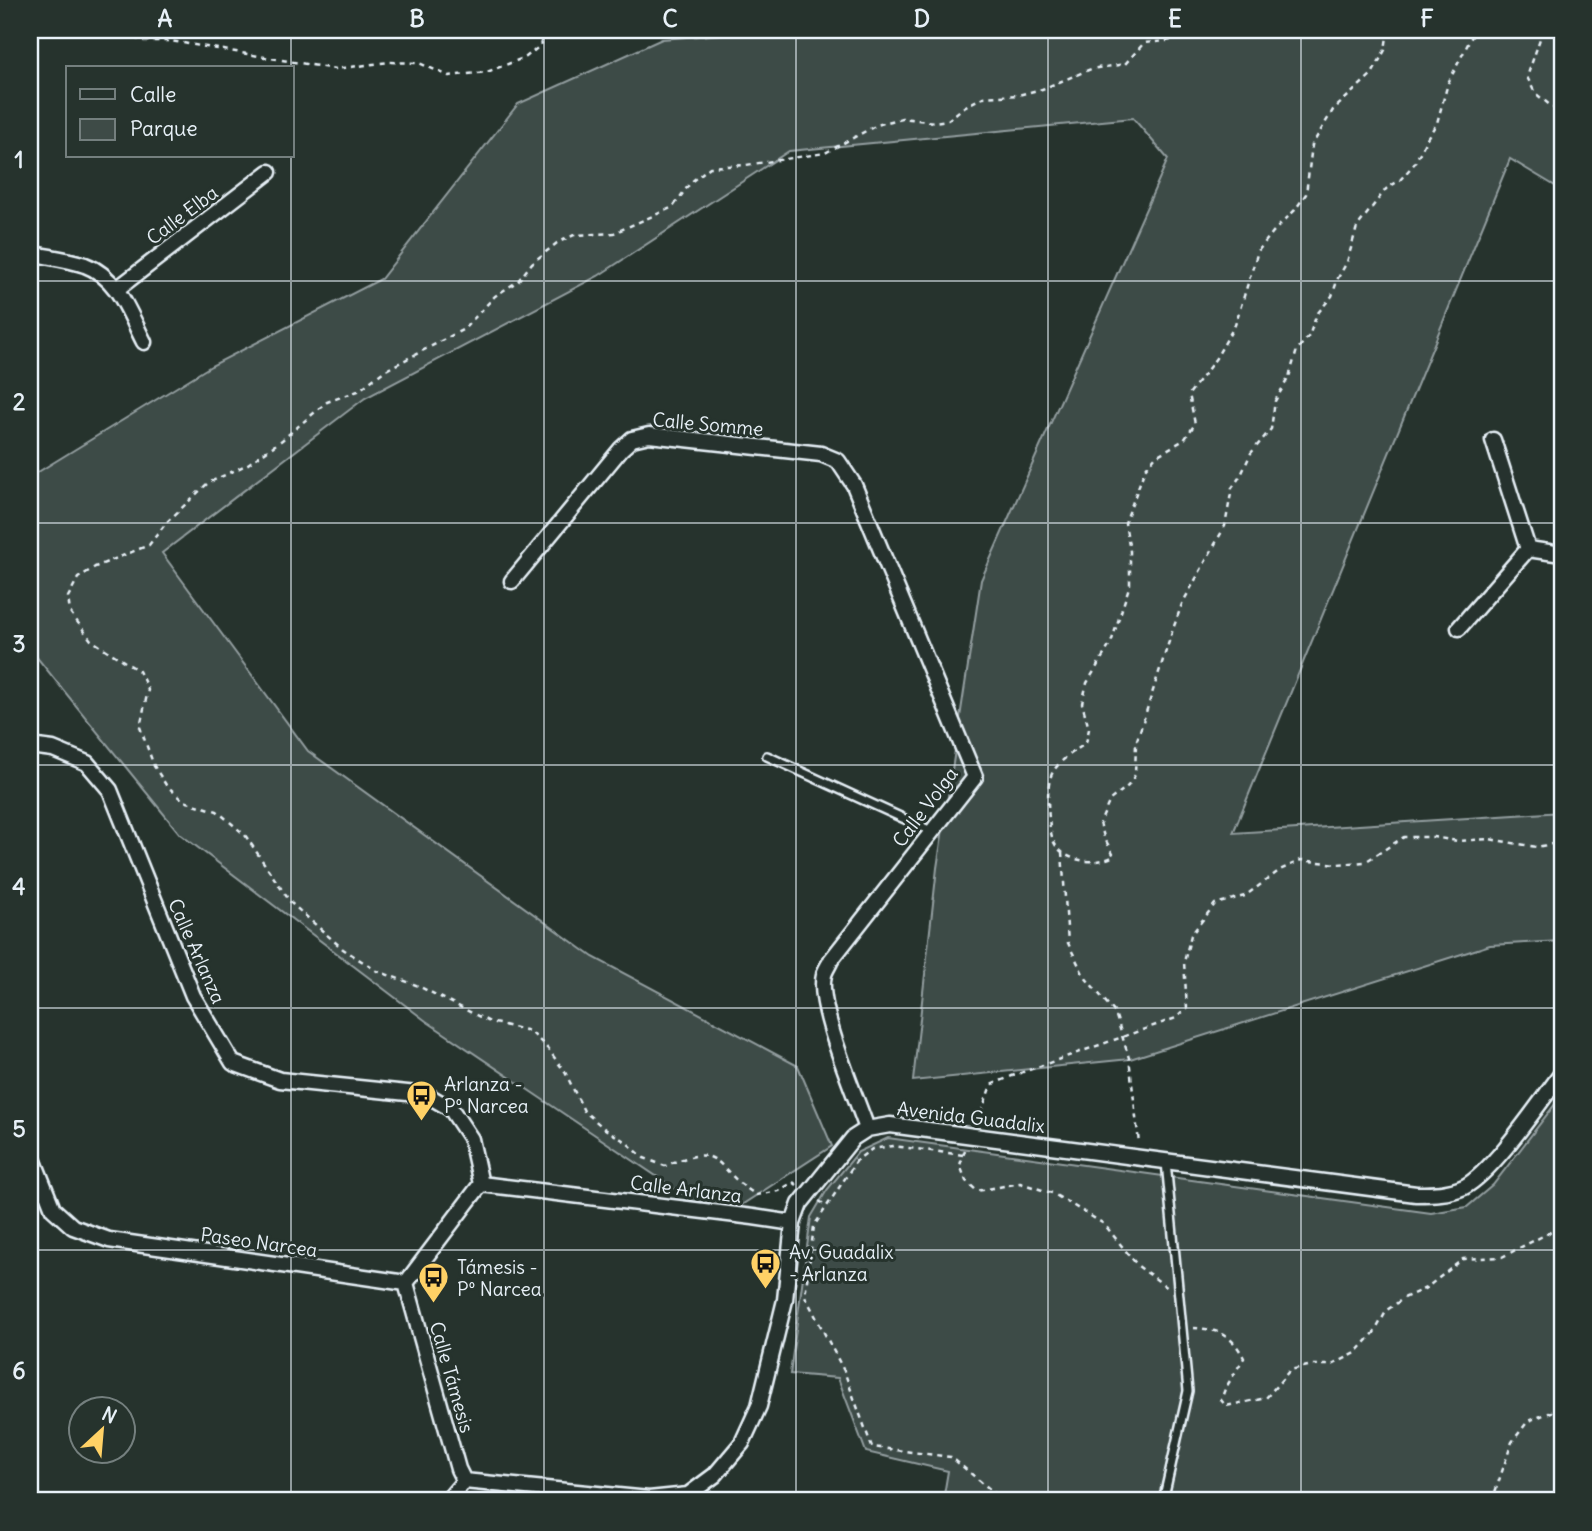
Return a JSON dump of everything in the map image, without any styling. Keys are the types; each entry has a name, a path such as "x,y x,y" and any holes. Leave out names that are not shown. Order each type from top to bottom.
{"street":[{"name":"Calle Elba","path":"117,289 270,172"},
{"path":"30,253 85,265 102,274 117,289 144,342"},
{"name":"Calle Somme","path":"512,581 632,439 649,435 821,454 838,461"},
{"path":"1493,440 1528,549"},
{"name":"Calle Volga","path":"838,461 855,485 975,777 831,960 824,975 823,992 830,1023 867,1129"},
{"path":"1528,549 1562,554"},
{"path":"1459,628 1528,549"},
{"name":"Calle Arlanza","path":"30,746 53,749 87,763 110,790 193,996 233,1063 280,1080 426,1095 451,1109 471,1139 481,1184 793,1223"},
{"name":"Avenida Guadalix","path":"867,1129 890,1125 1166,1163 1416,1194 1440,1194 1464,1186 1484,1173 1562,1073"},
{"path":"447,1501 464,1481 649,1499 688,1494 715,1475 742,1443 759,1405 785,1300 793,1223 800,1204 853,1138 867,1129"},
{"name":"Paseo Narcea","path":"30,1151 53,1209 73,1227 122,1242 406,1283"},
{"path":"406,1283 481,1184"},
{"name":"Calle Támesis","path":"406,1283 458,1469 464,1481"}],"lane":[{"path":"767,756 932,832"},
{"path":"1163,1501 1188,1391 1166,1163"}],"path":[{"path":"105,30 144,41 171,41 335,69 389,62 419,63 449,76 487,72 526,57 540,46 544,30"},
{"path":"1388,30 1385,50 1372,74 1333,110 1312,145 1306,194 1295,211 1258,251 1235,325 1216,358 1189,394 1195,424 1184,440 1156,456 1145,469 1125,523 1130,551 1129,584 1111,643 1087,683 1082,703 1088,729 1086,743 1057,765 1050,778 1048,803 1053,841 1062,852 1080,860 1102,863 1114,856 1100,823 1110,800 1128,786 1135,775 1136,743 1173,629 1182,604 1225,526 1232,488 1251,453 1271,429 1275,401 1289,377 1297,350 1309,336 1317,314 1332,296 1347,262 1357,227 1387,189 1415,163 1437,122 1448,83 1475,30"},
{"path":"1544,30 1527,77 1535,93 1556,110 1562,121"},
{"path":"1179,1297 1138,1266 1104,1224 1052,1193 1020,1183 977,1191 966,1181 960,1165 991,1085 1175,1018 1187,1008 1184,962 1191,935 1215,904 1245,896 1280,870 1301,860 1337,864 1365,862 1404,837 1433,837 1457,841 1489,839 1537,846 1562,842"},
{"path":"1062,852 1068,943 1084,976 1115,1013 1129,1058 1141,1158"},
{"path":"963,1155 893,1146 872,1149 857,1160 814,1226 805,1296 844,1371 872,1447 951,1457 1004,1501"},
{"path":"1182,1327 1209,1329 1235,1341 1244,1358 1224,1388 1221,1400 1226,1406 1266,1398 1290,1370 1312,1365 1332,1365 1356,1353 1374,1333 1387,1310 1426,1288 1463,1259 1502,1257 1562,1226"},
{"path":"1492,1501 1512,1442 1528,1421 1562,1408"}],"green space":[{"path":"772,30 1562,30 1562,190 1510,159 1233,833 1562,812 1562,941 1490,945 1130,1059 913,1081 937,868 981,580 1168,159 1133,118 789,151 598,276 365,398 162,553 308,751 593,957 798,1066 832,1146 720,1219 426,1021 180,834 30,649 30,477 211,366 381,279 518,104 662,39"},
{"path":"1562,1095 1562,1501 943,1501 948,1471 866,1452 838,1378 790,1374 811,1217 827,1190 858,1152 888,1138 1431,1213 1467,1207 1493,1185"}],"place":[{"name":"Arlanza - Pº Narcea","path":"421,1122"},
{"name":"Av. Guadalix - Arlanza","path":"766,1290"},
{"name":"Támesis - Pº Narcea","path":"434,1305"}]}
